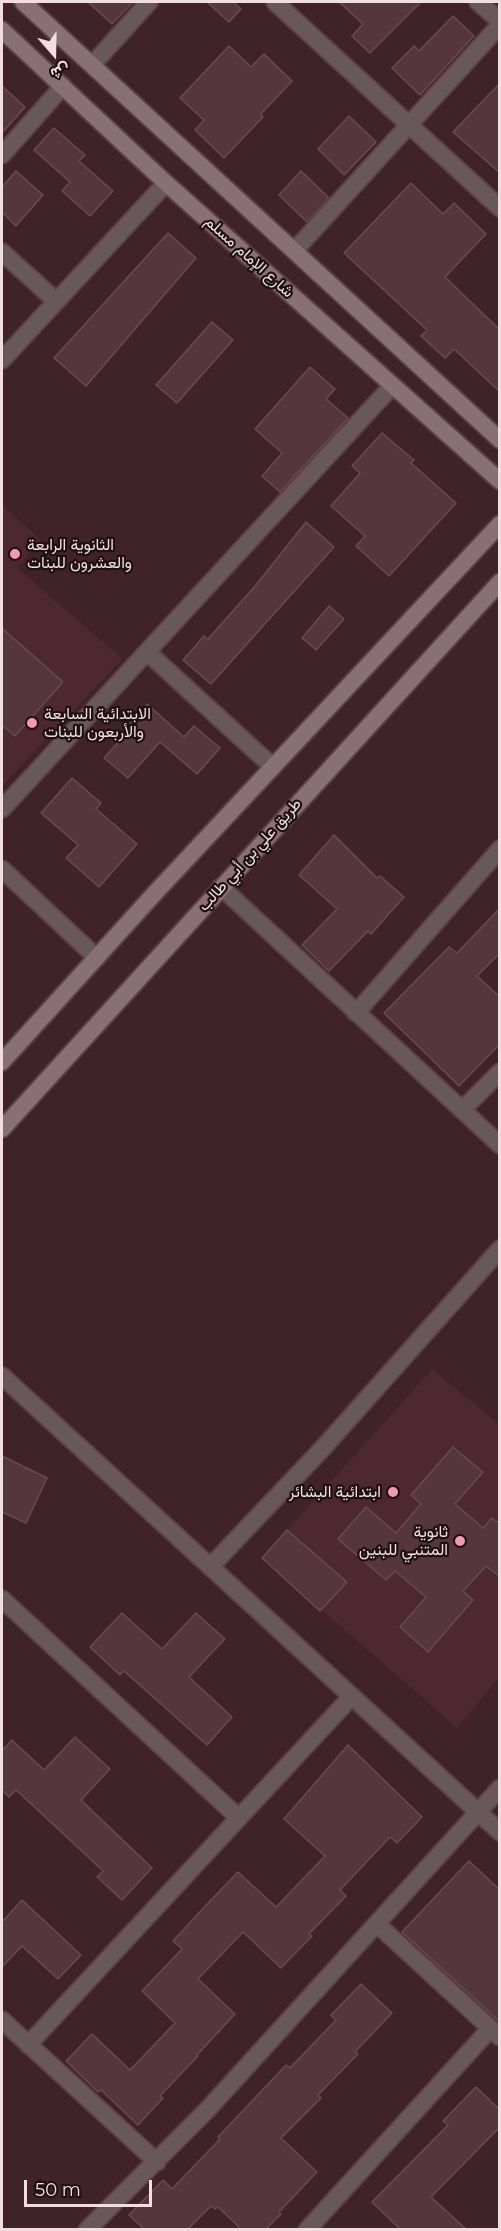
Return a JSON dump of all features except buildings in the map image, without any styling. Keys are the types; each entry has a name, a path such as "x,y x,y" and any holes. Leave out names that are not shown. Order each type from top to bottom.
{"main road":[{"path":"24,2 500,440"},
{"name":"شارع الإمام مسلم","path":"2,30 166,183 500,481"},
{"path":"2,1062 500,524"},
{"name":"طريق علي بن أبي طالب","path":"2,1129 500,582"}],"street":[{"path":"92,65 149,2"},
{"path":"275,2 500,208"},
{"path":"295,250 410,126 500,23 478,2"},
{"path":"2,155 63,86"},
{"path":"2,360 166,183"},
{"path":"2,252 56,301"},
{"path":"2,809 392,386"},
{"path":"147,652 273,767"},
{"path":"356,1013 500,849"},
{"path":"2,869 97,958"},
{"path":"221,887 500,1145"},
{"path":"462,1110 500,1072"},
{"path":"210,1567 323,1448 500,1249"},
{"path":"2,1377 500,1832"},
{"path":"2,1599 239,1818"},
{"path":"28,2044 352,1696"},
{"path":"87,2229 157,2162 500,1788"},
{"path":"307,2229 495,2033 377,1924"},
{"path":"2,2020 157,2162"}],"shaded area":[{"name":"الابتدائية السابعة والأربعون للبنات","path":"2,505 41,540 17,568 123,659 2,786"},
{"path":"432,1369 499,1424 499,1678 457,1728 262,1558"}],"place":[{"name":"الثانوية الرابعة والعشرون للبنات","path":"15,554"},
{"name":"الابتدائية السابعة والأربعون للبنات","path":"32,723"},
{"name":"ابتدائية البشائر","path":"393,1492"},
{"name":"ثانوية المتنبي للبنين","path":"460,1541"}]}
